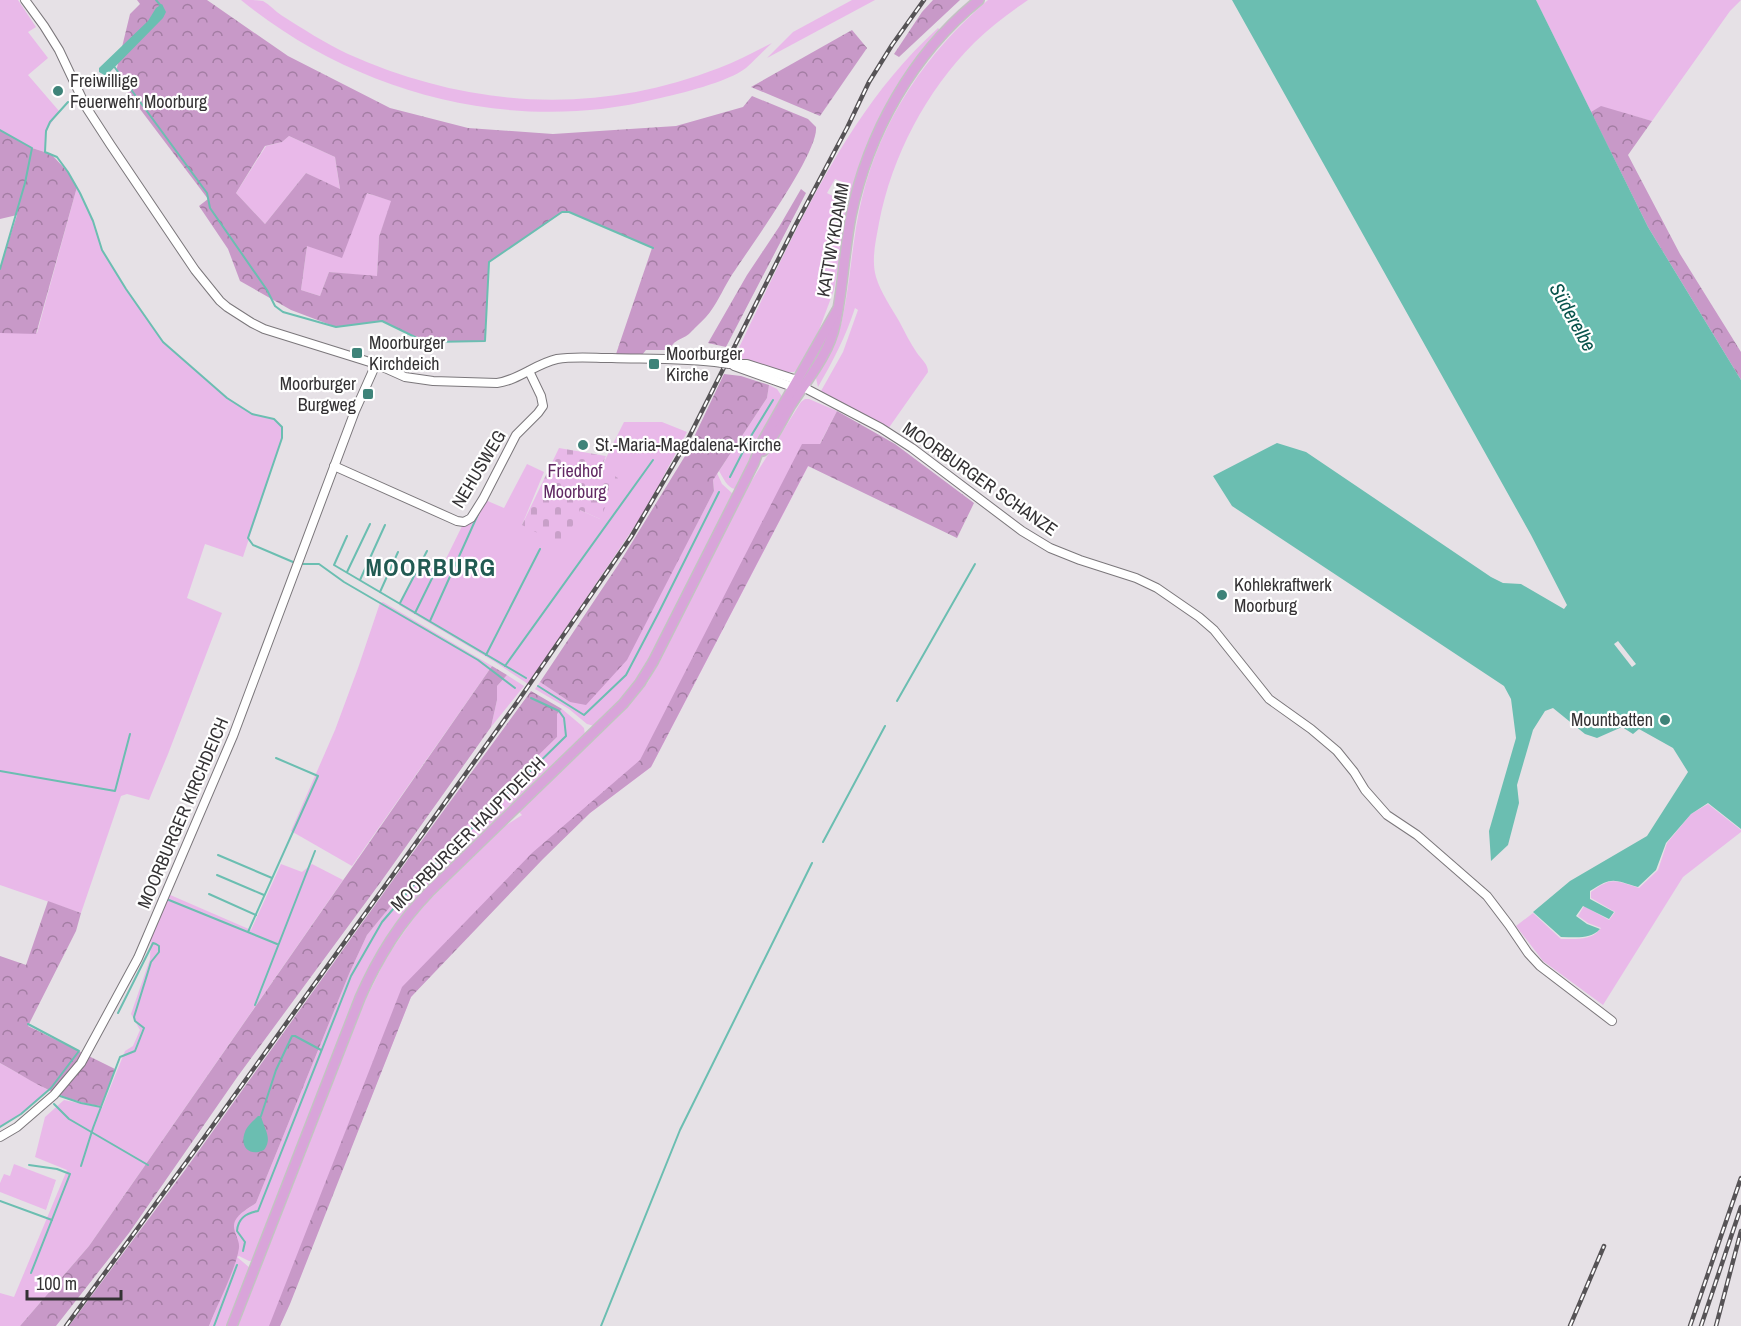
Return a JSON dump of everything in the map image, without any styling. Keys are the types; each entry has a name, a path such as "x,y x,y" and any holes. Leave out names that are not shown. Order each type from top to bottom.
{"main road":[{"name":"KATTWYKDAMM","path":"798,385 830,339 835,326 854,203 877,135 892,105 920,62 942,35 980,0"},
{"name":"MOORBURGER HAUPTDEICH","path":"232,1326 360,998 384,950 407,916 429,892 635,690 649,669 754,463 761,444 798,385"}],"street":[{"name":"MOORBURGER SCHANZE","path":"25,0 59,50 86,107 184,254 220,301 239,315 264,329 376,364 405,377 497,383 512,380 545,362 566,358 663,359 726,363 798,385 881,428 912,448 1023,531 1044,544 1072,558 1136,578 1156,588 1199,617 1214,630 1269,699 1337,751 1365,790 1387,815 1417,835 1487,896 1540,966 1612,1021"},
{"name":"MOORBURGER KIRCHDEICH","path":"0,1137 54,1095 81,1063 138,958 233,736 355,411 376,364"},
{"name":"NEHUSWEG","path":"334,466 464,522 471,518 483,499 516,435 543,406 541,396 529,371"}],"green space":[{"path":"0,0 18,0 36,27 28,32 48,58 28,75 59,111 46,131 45,152 32,148 0,130"},
{"path":"137,0 207,0 288,56 390,108 468,128 553,134 676,126 743,107 752,96 808,119 816,127 814,140 795,179 713,308 690,333 673,344 670,350 646,350 642,355 616,354 652,248 569,212 562,212 489,262 485,341 430,342 382,321 336,327 291,310 240,281 228,249 199,206 208,199 115,76 130,14 140,4","holes":["289,136 335,157 340,189 306,173 265,224 236,193 265,146 282,142","367,193 391,201 379,237 377,276 329,272 320,296 301,290 307,246 342,258"]},
{"path":"241,0 263,1 281,15 331,45 394,72 440,86 486,95 532,99 579,99 626,94 672,83 726,65 772,43 738,73 703,87 666,97 601,109 546,112 491,108 437,98 384,82 334,60 286,32"},
{"path":"852,0 875,0 767,58 793,32"},
{"path":"933,0 960,0 899,57 894,54 922,12"},
{"path":"988,0 1028,0 974,43 926,103 902,149 879,223 874,256 876,277 883,294 928,369 888,429 821,391 843,352 858,310 855,308 839,348 818,387 816,378 840,328 862,198 881,141 894,114 926,65 945,42"},
{"path":"1536,0 1741,0 1730,11 1652,121 1601,107 1591,112"},
{"path":"938,28 941,31 909,70 850,195 844,196 842,182 835,179 827,193 846,203 849,210 834,290 819,330 799,368 794,372 785,372 734,358 792,238 838,153 873,100 893,75"},
{"path":"852,30 867,48 820,116 751,87"},
{"path":"1601,106 1652,121 1628,155 1680,254 1741,352 1741,380 1648,227 1591,112"},
{"path":"0,130 32,148 51,154 68,172 77,187 36,334 0,333 0,268 17,215 0,219"},
{"path":"289,136 335,157 340,190 306,173 265,224 236,193 266,146 282,142"},
{"path":"77,187 93,221 102,250 163,342 228,398 252,414 274,419 282,427 282,438 243,557 205,544 187,598 222,613 149,800 127,794 121,796 81,913 0,885 0,333 37,333"},
{"path":"801,189 806,193 726,347 708,343 747,275"},
{"path":"367,193 392,201 379,237 377,277 329,272 320,296 301,290 307,246"},
{"path":"724,374 741,376 769,385 767,398 713,480 714,491 627,660 586,705 570,702 540,682 620,562 685,456"},
{"path":"769,385 777,389 783,398 735,489 732,488 719,471 767,398"},
{"path":"805,399 837,411 651,767 590,813 471,927 411,997 280,1326 238,1326 364,1003 386,958 428,901 505,826 522,815 519,812 622,713 648,682 744,493"},
{"path":"837,411 895,444 974,503 957,538 808,466 651,767 590,813 411,997 290,1304 280,1326 269,1326 402,987 532,853 640,760 802,444 820,444"},
{"path":"624,422 662,422 687,432 645,511 528,684 399,605 421,562 440,571 464,522 483,499 504,508 527,464 544,472 522,525 580,510 600,519 601,468"},
{"name":"Friedhof Moorburg","path":"559,448 606,456 601,468 618,478 600,519 580,510 563,546 522,525"},
{"path":"717,473 722,484 733,494 645,669 628,694 594,726 587,724 569,709 535,689 540,682 570,702 626,660 714,491 713,480"},
{"path":"383,602 492,666 352,866 291,831 335,730 380,603"},
{"path":"492,666 507,675 497,686 497,700 491,727 380,883 238,1076 129,1233 56,1326 20,1326 89,1246"},
{"path":"507,675 524,686 491,727 497,700 497,686"},
{"path":"531,691 562,709 557,714 557,737 416,875 367,935 256,1203 235,1221 234,1228 239,1244 237,1257 209,1326 69,1326 185,1170"},
{"path":"562,709 584,728 585,735 408,908 375,958 265,1226 253,1261 237,1257 250,1268 228,1326 209,1326 235,1263 237,1238 233,1228 235,1220 256,1203 367,935 416,874 557,737 557,714"},
{"path":"1708,804 1741,832 1683,877 1603,1005 1543,961 1516,926 1533,913 1561,939 1593,935 1601,928 1578,916 1584,906 1609,920 1615,912 1591,898 1591,892 1614,881 1639,888 1658,870 1667,843 1691,814"},
{"path":"281,864 302,872 312,864 343,880 89,1246 20,1326 0,1326 0,1293 14,1297 67,1170 35,1157 45,1117 64,1100 102,1108 125,1051 133,1046 140,1030 131,1014 150,959 151,933 168,894 251,930"},
{"path":"48,901 81,913 76,931 28,1026 115,1069 101,1106 60,1095 0,1063 0,956 26,965"},
{"path":"0,1063 48,1090 21,1114 0,1127"},
{"path":"14,1164 56,1180 46,1210 0,1192 0,1183 4,1174 10,1176"}],"water":[{"name":"Süderelbe","path":"1232,0 1536,0 1648,227 1741,380 1741,829 1708,803 1691,814 1666,843 1656,870 1638,887 1609,881 1590,891 1590,899 1614,912 1609,919 1583,906 1576,916 1600,929 1592,935 1561,937 1533,912 1570,881 1647,836 1688,772 1673,748 1639,729 1633,734 1622,727 1597,738 1585,734 1553,708 1545,711 1533,730 1517,785 1519,803 1508,845 1491,861 1489,831 1516,738 1511,699 1504,686 1232,506 1213,476 1277,443 1306,452 1491,577 1503,583 1521,584 1564,609 1567,605 1531,535"},
{"path":"162,4 166,12 163,18 106,76 99,72 99,68 148,21 156,8"},
{"path":"258,1116 261,1116 268,1141 264,1150 254,1152 247,1149 243,1142 247,1128"}],"pier":[{"path":"1618,641 1636,664 1632,667 1614,644"}],"waterway":[{"path":"156,0 162,7"},
{"path":"113,65 207,193 210,208 267,290 275,306 283,312 336,327 382,321 430,342 485,341 489,262 562,212 569,212 653,248"},
{"path":"68,102 50,122 46,131 45,152 57,157 68,172 93,221 102,250 126,289 163,342 227,398 252,414 274,419 282,427 282,438 248,538 253,545 293,562"},
{"path":"0,130 32,148 25,183 0,269"},
{"path":"730,477 773,400"},
{"path":"505,666 653,460"},
{"path":"538,686 584,715 626,675 719,492"},
{"path":"430,621 479,512"},
{"path":"347,572 370,524"},
{"path":"360,580 385,525"},
{"path":"347,536 334,565 526,678"},
{"path":"486,655 540,549"},
{"path":"400,603 427,551"},
{"path":"380,592 398,552"},
{"path":"415,613 441,560"},
{"path":"303,564 319,564 344,582 478,660 515,688"},
{"path":"897,701 975,564"},
{"path":"243,1251 245,1242 237,1231 239,1223 246,1215 258,1211 351,976 382,922 413,886 566,736 564,718 559,711 531,698"},
{"path":"823,842 885,726"},
{"path":"0,771 115,791 130,734"},
{"path":"248,932 318,776 276,758"},
{"path":"255,1005 315,851"},
{"path":"218,855 272,878"},
{"path":"601,1326 680,1130 812,863"},
{"path":"217,875 264,895"},
{"path":"209,894 256,915"},
{"path":"169,900 277,944"},
{"path":"81,1166 120,1057 135,1051 144,1028 135,1021 134,1017 151,962 159,952 159,946 156,944 153,943 118,1013"},
{"path":"0,1127 21,1114 51,1088 79,1051 28,1024"},
{"path":"261,1116 276,1070 292,1036 321,1050"},
{"path":"60,1096 101,1107"},
{"path":"54,1104 69,1119 148,1165"},
{"path":"29,1165 57,1169 70,1174 31,1273"},
{"path":"0,1201 52,1220"},
{"path":"214,1326 237,1265"}],"railway":[{"path":"66,1326 518,701 631,537 686,443 869,82 924,0"},
{"path":"1690,1326 1741,1178"},
{"path":"1701,1326 1741,1207"},
{"path":"1716,1326 1741,1231"},
{"path":"1570,1326 1604,1246"}],"place":[{"name":"Freiwillige Feuerwehr Moorburg","path":"58,91"},
{"name":"Moorburger Kirchdeich","path":"357,353"},
{"name":"Moorburger Kirche","path":"654,364"},
{"name":"Moorburger Burgweg","path":"368,394"},
{"name":"St.-Maria-Magdalena-Kirche","path":"583,445"},
{"name":"Kohlekraftwerk Moorburg","path":"1222,595"},
{"name":"Mountbatten","path":"1665,720"}],"district":[{"name":"MOORBURG","path":"431,568"}]}
